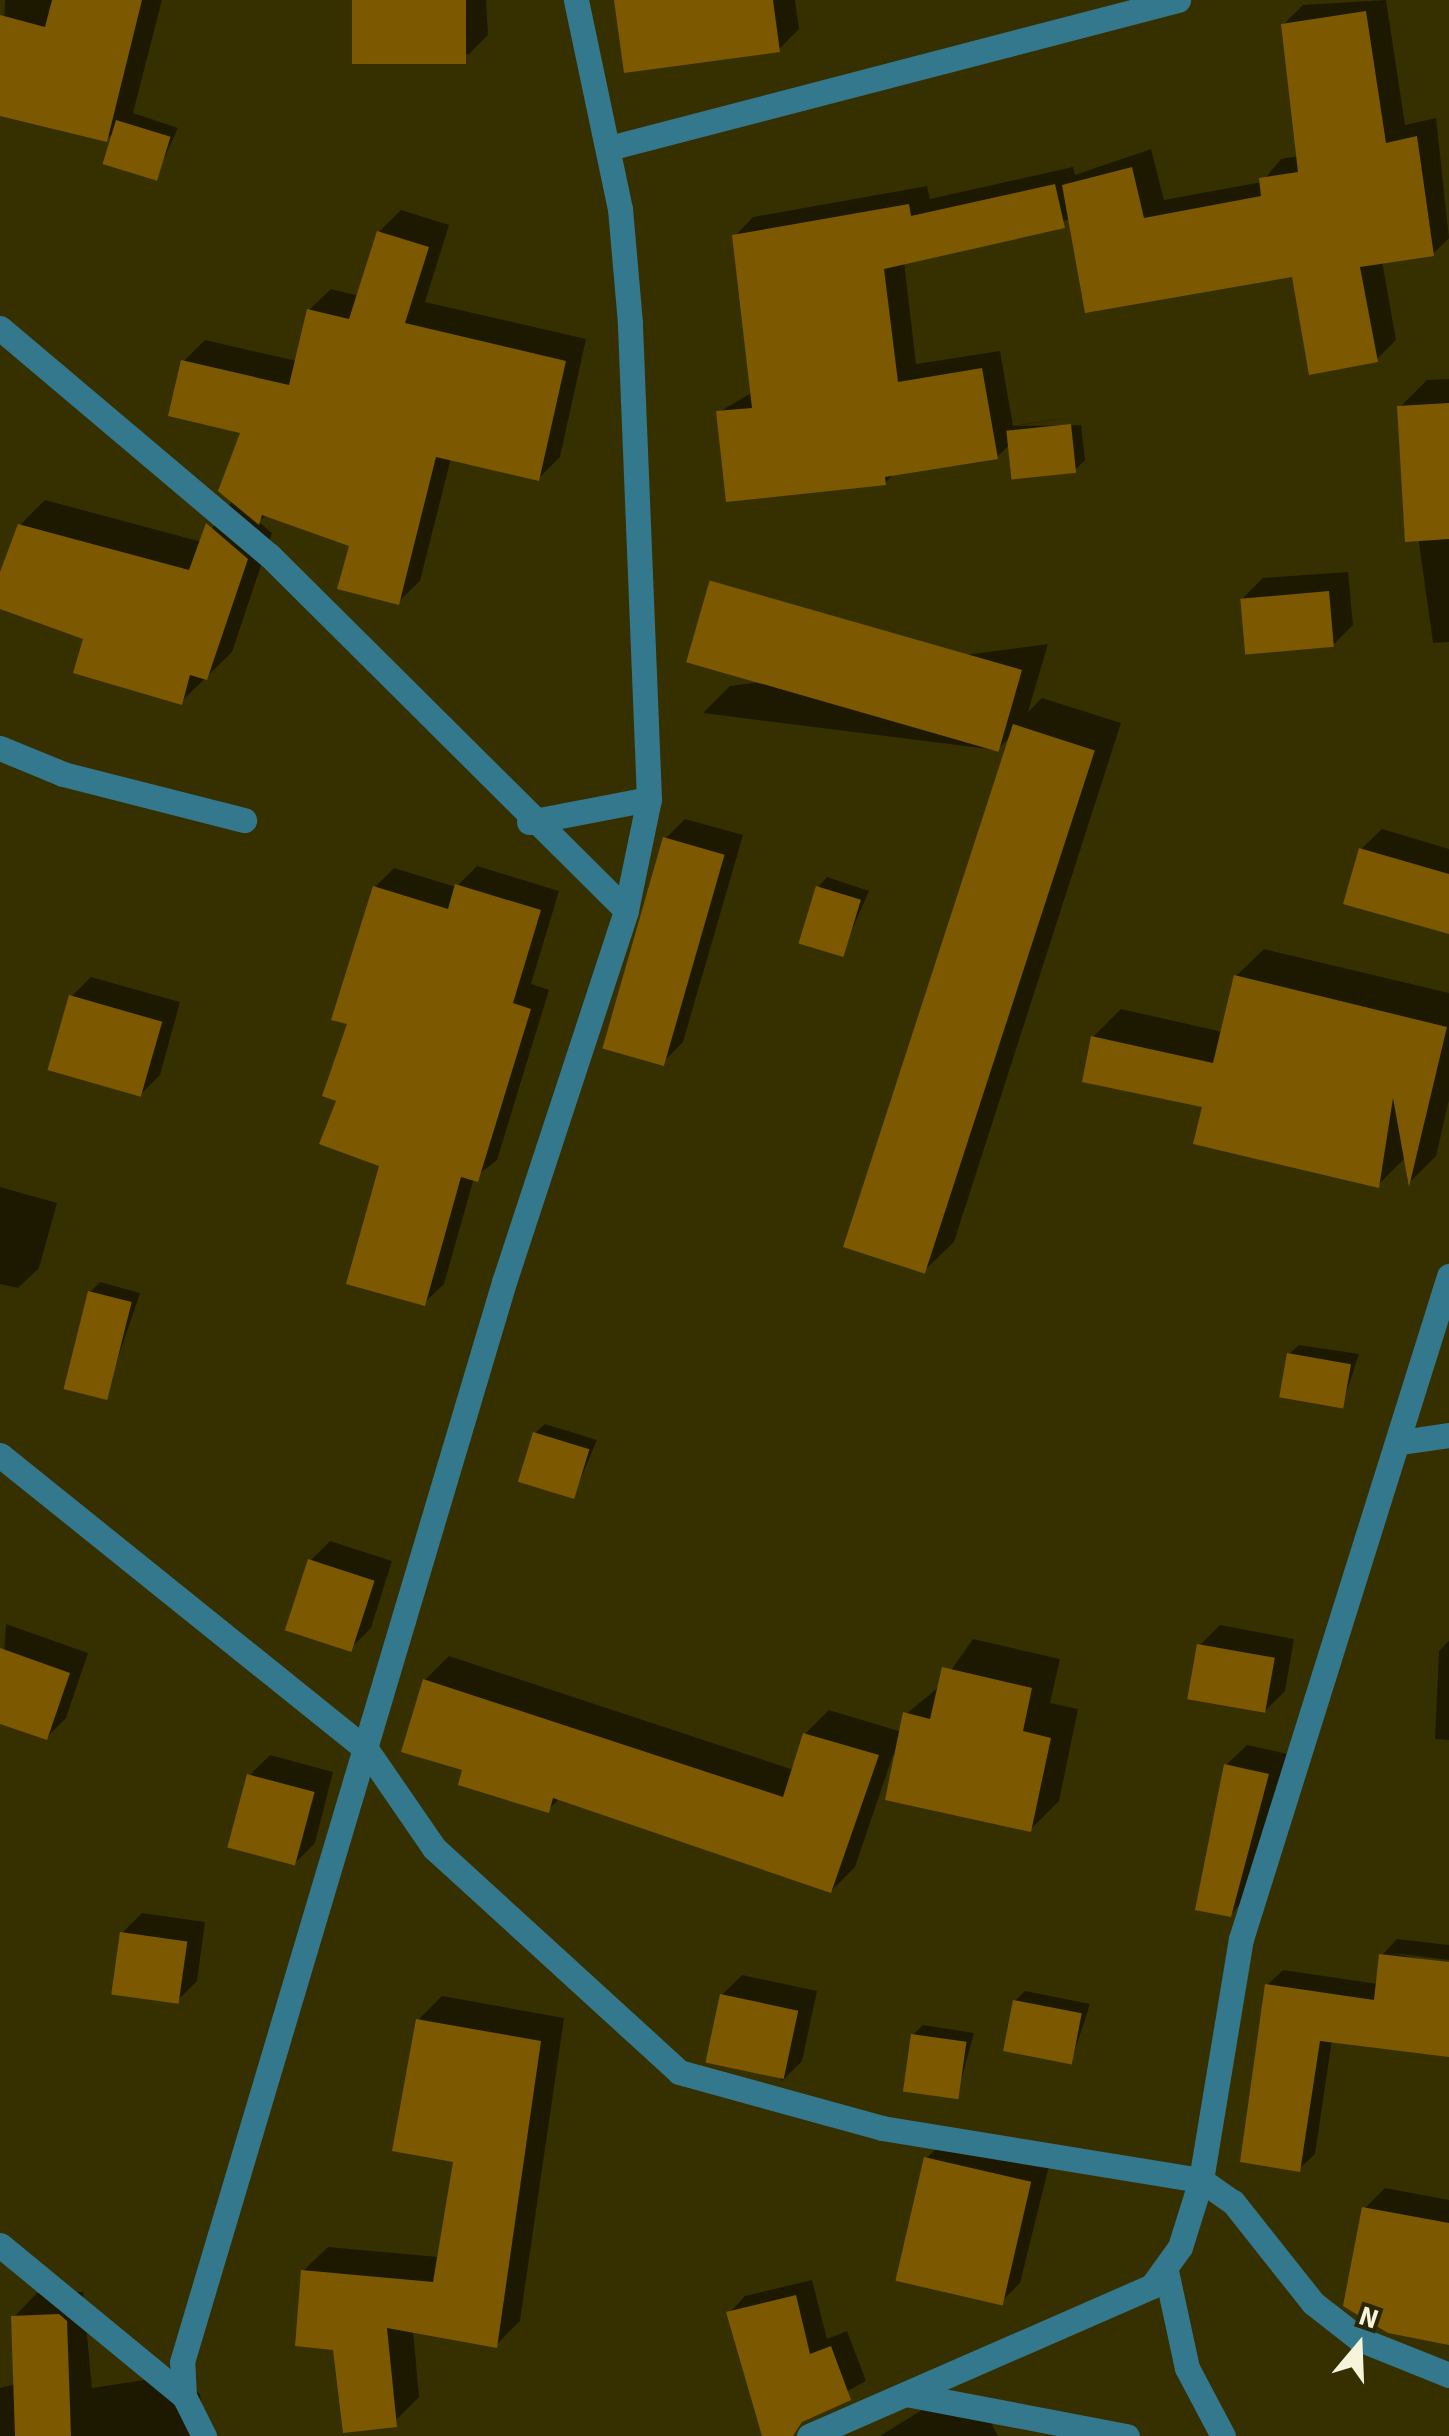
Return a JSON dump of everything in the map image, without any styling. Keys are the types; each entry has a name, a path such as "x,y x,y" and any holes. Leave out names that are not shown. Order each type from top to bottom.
{"street":[{"path":"204,2436 184,2396 182,2362 366,1749 626,910 649,799 630,323 609,148 576,0"},
{"path":"609,148 1178,0"},
{"path":"0,328 269,555 529,822 626,910"},
{"path":"0,748 63,774 244,820"},
{"path":"529,822 649,799"},
{"path":"809,2436 1152,2286 1166,2271 1201,2180 1240,1939 1402,1442 1449,1276"},
{"path":"1402,1442 1449,1436"},
{"path":"0,1455 366,1749 434,1848 534,1949 679,2072 882,2128 1201,2180 1233,2202 1312,2303 1359,2340 1449,2375"},
{"path":"0,2245 184,2396"},
{"path":"1166,2271 1187,2368 1223,2436"},
{"path":"906,2394 1127,2436"}],"building":[{"path":"52,0 142,0 107,142 0,116 0,15 45,27"},
{"path":"352,0 466,0 466,64 352,64"},
{"path":"614,0 773,0 780,52 624,73"},
{"path":"1366,11 1386,143 1417,136 1434,256 1360,267 1378,362 1309,375 1292,277 1085,313 1062,185 1132,167 1144,218 1261,196 1259,178 1298,172 1281,24"},
{"path":"116,120 171,137 157,181 103,164"},
{"path":"1055,184 1065,228 884,269 898,382 982,368 998,459 885,477 886,485 726,502 716,411 752,408 732,235 909,204 911,216"},
{"path":"377,231 429,247 405,323 566,361 539,481 436,457 399,605 337,589 349,546 262,515 259,525 218,491 240,433 168,416 181,360 289,385 307,309 349,319"},
{"path":"1449,403 1449,539 1405,542 1397,406"},
{"path":"1071,424 1076,473 1011,480 1006,431"},
{"path":"206,523 248,559 207,680 190,675 182,705 73,673 83,639 0,609 0,572 18,524 189,570"},
{"path":"710,580 1022,670 999,752 686,662"},
{"path":"1329,591 1334,647 1245,655 1240,599"},
{"path":"1013,724 1095,751 925,1274 843,1247"},
{"path":"663,837 725,855 664,1066 602,1048"},
{"path":"1359,848 1449,874 1449,934 1343,904"},
{"path":"455,884 541,910 513,1003 531,1009 478,1182 461,1177 425,1306 346,1284 379,1166 319,1144 336,1101 322,1096 347,1024 331,1020 373,886 448,909"},
{"path":"816,886 861,900 843,957 798,943"},
{"path":"1234,975 1447,1027 1409,1187 1393,1098 1379,1188 1193,1144 1202,1107 1082,1082 1091,1036 1213,1063"},
{"path":"69,995 162,1022 141,1097 48,1070"},
{"path":"88,1291 132,1302 107,1400 64,1389"},
{"path":"1287,1353 1351,1364 1343,1409 1279,1397"},
{"path":"533,1432 589,1449 574,1499 518,1482"},
{"path":"308,1559 375,1581 351,1652 285,1630"},
{"path":"1197,1644 1275,1658 1265,1713 1187,1699"},
{"path":"0,1648 70,1673 47,1740 0,1724"},
{"path":"942,1667 1032,1688 1023,1731 1051,1738 1031,1832 885,1800 903,1712 930,1719"},
{"path":"423,1679 783,1797 803,1733 879,1755 831,1893 553,1798 549,1813 458,1785 462,1770 401,1752"},
{"path":"1224,1764 1269,1774 1231,1917 1195,1910"},
{"path":"247,1774 315,1792 295,1866 227,1847"},
{"path":"120,1932 187,1941 179,2004 111,1994"},
{"path":"1379,1954 1449,1962 1449,2057 1320,2041 1300,2172 1240,2162 1265,1984 1374,2000"},
{"path":"720,1994 798,2011 784,2079 705,2062"},
{"path":"1013,2000 1082,2013 1072,2064 1003,2051"},
{"path":"416,2019 541,2041 497,2348 387,2328 397,2427 343,2433 333,2350 295,2346 301,2270 433,2282 453,2162 392,2151"},
{"path":"911,2034 966,2042 958,2099 903,2091"},
{"path":"924,2157 1031,2182 1003,2305 895,2281"},
{"path":"1362,2207 1449,2223 1449,2345 1388,2333 1343,2306"},
{"path":"796,2295 810,2354 831,2346 851,2400 802,2422 793,2436 762,2436 726,2312"},
{"path":"59,2314 67,2321 71,2436 15,2436 11,2316"}]}
